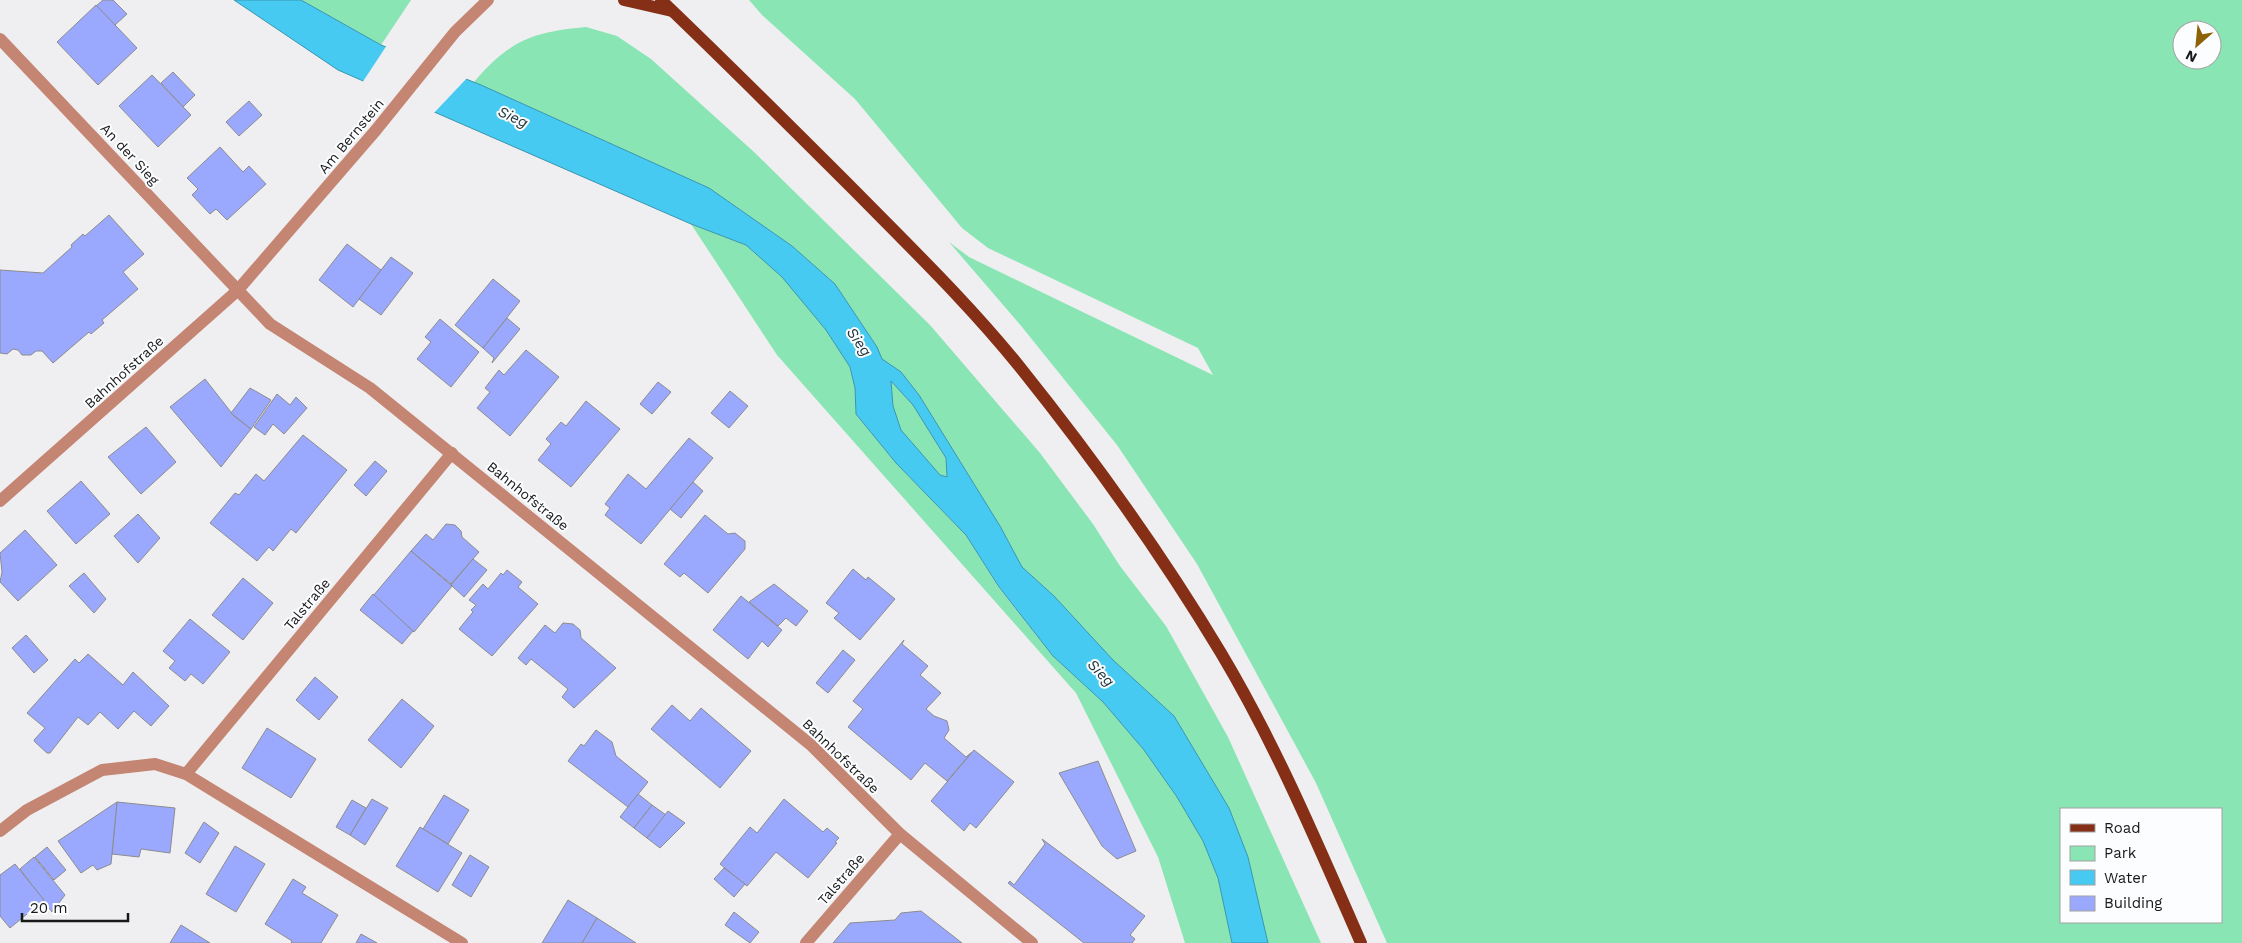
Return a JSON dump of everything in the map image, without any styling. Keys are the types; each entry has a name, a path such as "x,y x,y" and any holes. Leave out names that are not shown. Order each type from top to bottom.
{"main road":[{"path":"624,0 670,5"},
{"path":"660,0 670,5 942,279 1018,365 1104,476 1181,590 1258,719 1316,838 1361,943"}],"street":[{"name":"Am Bernstein","path":"237,291 376,130 455,32 488,0"},
{"name":"An der Sieg","path":"0,39 237,291"},
{"name":"Bahnhofstraße","path":"0,501 237,291 270,324 370,388 811,745 900,834 1032,943"},
{"name":"Talstraße","path":"186,774 452,453"},
{"path":"0,832 26,810 102,770 155,764 186,774 462,943"},
{"name":"Talstraße","path":"806,943 900,834"}],"green space":[{"path":"301,0 411,0 381,45"},
{"path":"749,0 2242,0 2242,943 1387,943 1316,783 1197,564 1117,445 1022,327 949,242 969,257 1213,375 1198,348 988,248 962,228 855,99 762,15"},
{"path":"586,27 617,36 651,59 754,152 930,325 1040,453 1093,524 1120,566 1166,626 1228,737 1321,943 1268,943 1248,857 1229,808 1174,716 1113,660 1054,596 1022,567 1000,526 919,395 901,372 881,359 877,347 835,284 792,246 709,188 474,82 499,56 511,47 551,32"},
{"path":"691,224 746,245 783,277 826,330 850,367 855,388 856,414 896,463 966,535 999,588 1053,656 1103,702 1144,750 1177,797 1203,841 1218,878 1232,943 1185,943 1158,857 1076,693 777,355"},
{"path":"891,381 913,405 946,458 947,477 940,475 901,430 893,406"}],"water":[{"name":"Sieg","path":"234,0 301,0 381,45 481,85 709,188 792,246 835,284 877,347 882,359 901,372 919,395 1000,526 1022,567 1054,596 1113,660 1174,716 1229,808 1248,857 1268,943 1232,943 1218,878 1203,841 1177,797 1144,750 1103,702 1053,656 999,587 966,535 896,463 856,414 855,388 850,367 826,330 782,277 746,245 691,224 338,70","holes":["891,381 913,405 946,458 947,477 940,475 901,430 893,406"]}],"pier":[{"path":"387,45 468,77 433,114 362,83"}],"building":[{"path":"103,0 113,0 127,14 115,25 96,6"},
{"path":"96,5 137,48 98,85 57,42"},
{"path":"173,72 195,95 183,107 161,83"},
{"path":"152,75 191,115 158,147 119,106"},
{"path":"249,101 262,115 239,136 226,122"},
{"path":"220,147 243,172 249,166 266,184 227,220 216,209 210,214 192,195 198,189 187,178"},
{"path":"109,215 144,254 123,272 138,289 102,320 104,323 91,334 89,332 53,363 42,351 36,351 31,355 22,355 18,350 13,349 7,354 0,353 0,270 43,273 72,247 71,245 83,234 85,236"},
{"path":"347,244 381,270 353,307 319,280"},
{"path":"391,257 413,273 381,315 359,299"},
{"path":"493,279 520,301 483,348 455,325"},
{"path":"507,318 520,329 492,363 494,358 483,348"},
{"path":"440,319 479,352 451,387 417,359 431,342 425,337"},
{"path":"526,350 559,377 510,436 477,408 490,392 485,388 499,370 504,375"},
{"path":"205,379 234,416 251,429 221,467 170,407"},
{"path":"658,382 671,392 652,414 640,404"},
{"path":"250,388 271,400 251,429 231,413"},
{"path":"730,391 748,406 729,428 711,413"},
{"path":"277,394 290,405 296,397 307,408 284,434 273,424 265,435 254,427"},
{"path":"586,401 620,429 571,487 538,460 551,444 546,439 561,422 566,426"},
{"path":"146,427 176,462 141,494 108,457"},
{"path":"303,435 347,470 296,533 291,529 273,551 269,547 257,561 210,523 235,493 239,495 256,474 264,481"},
{"path":"689,438 713,458 641,544 605,515 610,508 605,504 628,474 646,489"},
{"path":"375,461 387,471 366,496 354,485"},
{"path":"81,481 110,514 76,544 47,511"},
{"path":"693,482 703,491 681,518 670,509"},
{"path":"138,514 160,538 138,563 114,536"},
{"path":"705,515 728,534 735,533 745,541 745,549 708,593 684,573 680,577 664,564"},
{"path":"446,524 455,525 461,531 462,537 479,552 451,584 411,551 426,534 433,540"},
{"path":"25,530 57,565 18,601 0,582 2,572 0,553"},
{"path":"411,551 452,586 414,632 373,596"},
{"path":"473,559 487,570 464,597 451,585"},
{"path":"853,569 866,580 868,577 895,599 860,640 834,618 839,613 826,603"},
{"path":"507,570 522,582 518,587 538,604 492,656 459,629 473,612 471,610 476,605 469,600 483,584 488,589 501,573 503,575"},
{"path":"84,573 106,599 94,613 69,586"},
{"path":"243,578 273,603 243,640 212,615"},
{"path":"774,584 808,611 796,626 786,618 778,626 749,602"},
{"path":"373,594 413,631 402,644 360,610"},
{"path":"741,596 782,630 768,647 762,641 748,659 713,630"},
{"path":"190,619 230,652 203,684 191,674 185,681 169,668 175,661 163,651"},
{"path":"563,623 573,624 580,630 581,638 616,668 574,708 562,697 568,689 531,659 526,665 518,658 545,625 555,633"},
{"path":"26,635 48,660 34,673 12,648"},
{"path":"904,640 902,644 928,666 920,675 941,693 926,709 934,716 947,721 949,730 944,738 966,757 972,752 947,781 925,763 911,780 848,727 863,709 853,701"},
{"path":"843,650 855,660 828,693 816,683"},
{"path":"88,654 123,685 133,672 169,706 151,726 134,711 118,729 100,712 88,725 78,717 50,753 47,753 34,740 45,728 27,713 75,659 79,663"},
{"path":"315,677 338,697 319,720 296,700"},
{"path":"402,699 434,726 401,768 368,740"},
{"path":"672,705 690,721 701,708 751,751 720,788 651,729"},
{"path":"267,728 316,759 291,798 242,768"},
{"path":"596,730 612,742 616,756 648,782 628,807 568,761 581,744 584,746"},
{"path":"974,750 1014,782 976,828 970,823 964,831 931,801"},
{"path":"1098,761 1136,851 1117,859 1102,846 1059,773"},
{"path":"638,794 652,805 634,828 620,817"},
{"path":"444,795 469,810 448,844 423,829"},
{"path":"372,799 388,808 365,845 350,835"},
{"path":"784,799 823,832 827,828 839,838 835,842 837,843 808,878 776,852 747,886 720,864 750,827 757,833"},
{"path":"352,800 366,808 350,835 336,827"},
{"path":"117,802 175,808 170,853 141,849 139,857 112,854"},
{"path":"117,802 111,864 97,870 93,865 81,873 58,841"},
{"path":"652,805 666,815 647,838 634,828"},
{"path":"668,811 685,823 660,848 647,838"},
{"path":"204,822 219,833 200,863 185,853"},
{"path":"420,827 462,853 438,892 396,866"},
{"path":"1042,839 1145,916 1130,935 1135,939 1132,943 1084,943 1008,883 1010,881 1014,885 1045,844"},
{"path":"235,846 265,864 236,912 206,894"},
{"path":"47,847 66,870 54,880 35,857"},
{"path":"470,855 489,867 471,897 452,885"},
{"path":"34,857 65,895 52,912 20,869"},
{"path":"15,864 44,900 10,928 0,916 0,875"},
{"path":"724,868 745,884 734,897 714,879"},
{"path":"293,879 306,887 302,893 338,915 321,943 291,943 292,941 265,924"},
{"path":"568,900 597,918 582,943 542,943"},
{"path":"921,911 962,943 833,943 850,923 895,920 901,913"},
{"path":"734,912 759,932 750,943 725,925"},
{"path":"597,918 636,943 582,943"},
{"path":"181,925 210,943 170,943"},
{"path":"361,934 377,943 356,943"}]}
